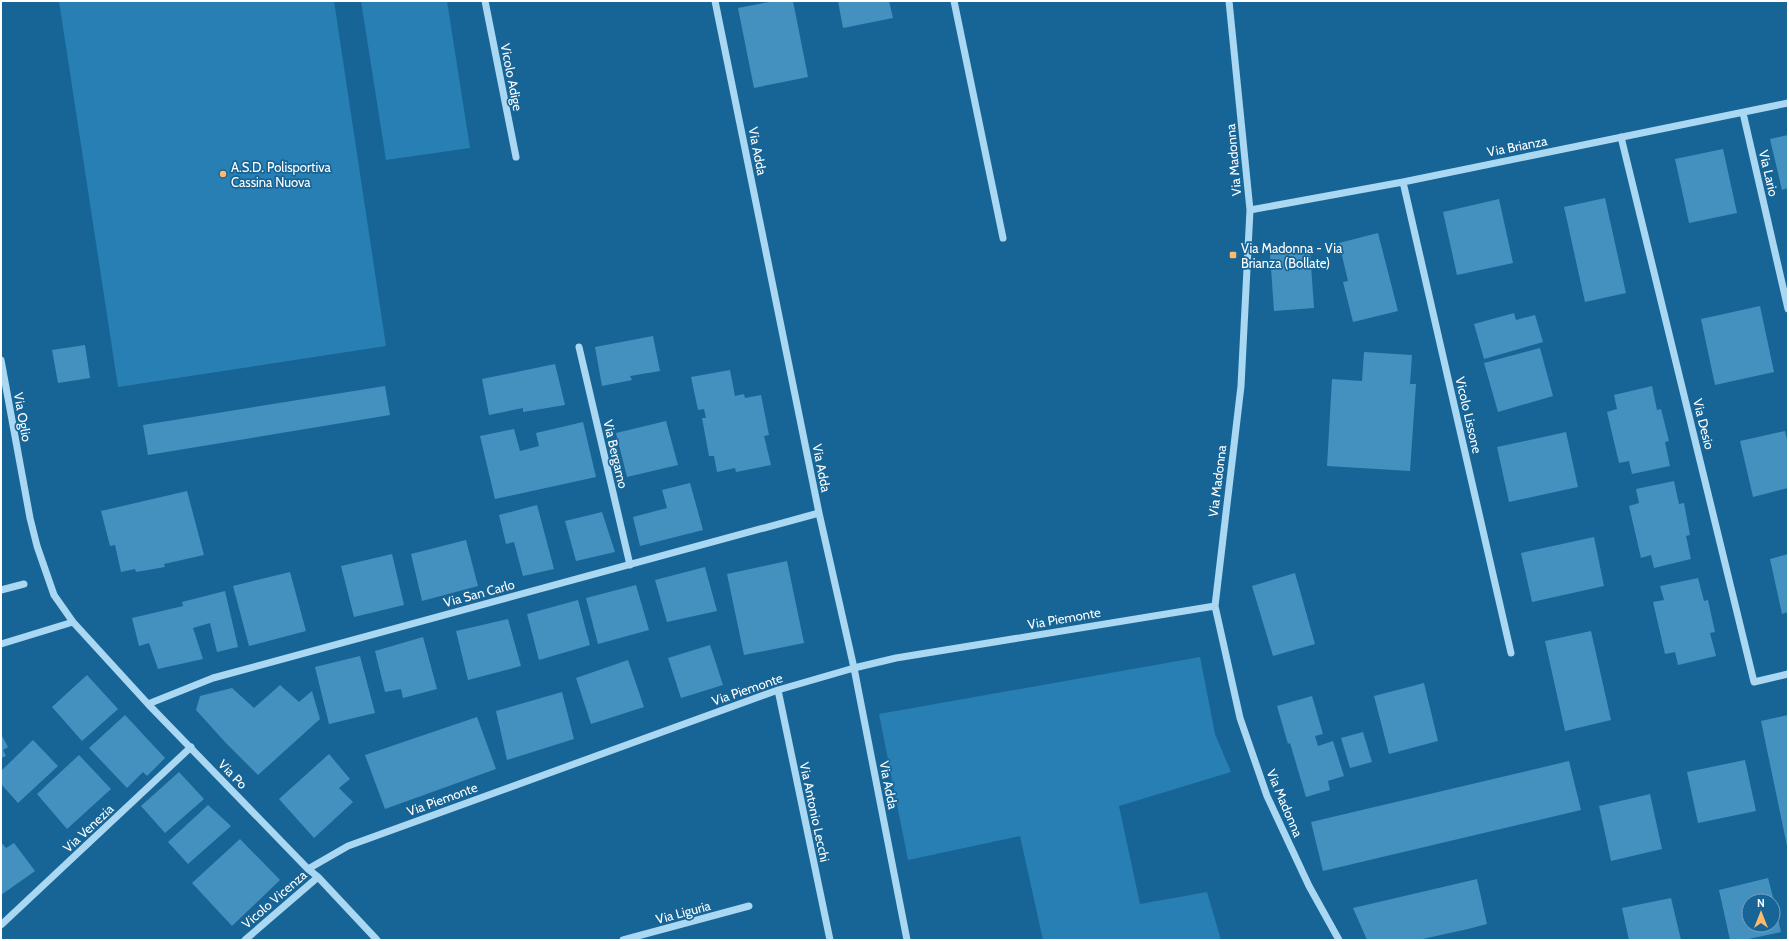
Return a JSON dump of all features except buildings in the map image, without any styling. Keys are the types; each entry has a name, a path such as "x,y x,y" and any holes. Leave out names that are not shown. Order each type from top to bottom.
{"street":[{"name":"Vicolo Adige","path":"485,1 516,157"},
{"name":"Via Adda","path":"715,1 819,513 854,668 906,940"},
{"path":"954,1 1003,238"},
{"name":"Via Madonna","path":"1229,1 1250,210 1240,386 1215,606 1240,718 1268,796 1309,886 1339,940"},
{"name":"Via Brianza","path":"1250,210 1403,182 1788,103"},
{"name":"Via Lario","path":"1743,113 1788,309"},
{"name":"Via Desio","path":"1621,137 1754,682 1788,674"},
{"name":"Vicolo Lissone","path":"1403,182 1511,653"},
{"name":"Via Bergamo","path":"579,347 630,565"},
{"name":"Via Oglio","path":"1,360 36,546 54,595 74,622"},
{"name":"Via San Carlo","path":"148,704 213,678 819,513"},
{"path":"1,590 24,584"},
{"name":"Via Piemonte","path":"308,869 348,846 778,690 854,668 896,658 1215,606"},
{"path":"1,644 74,622"},
{"name":"Via Po","path":"74,622 148,704 308,869 318,877 376,940"},
{"name":"Via Antonio Lecchi","path":"778,690 830,940"},
{"name":"Via Venezia","path":"1,925 190,747"},
{"name":"Vicolo Vicenza","path":"245,940 318,877"},
{"name":"Via Liguria","path":"623,940 749,906"}],"shaded area":[{"name":"A.S.D. Polisportiva Cassina Nuova","path":"59,1 334,1 386,346 118,387"},
{"path":"361,1 447,1 470,148 386,160"},
{"path":"1200,657 1215,734 1231,772 1119,806 1140,904 1207,892 1221,940 1043,940 1020,836 908,860 879,714"}],"place":[{"name":"A.S.D. Polisportiva Cassina Nuova","path":"223,174"},
{"name":"Via Madonna - Via Brianza (Bollate)","path":"1233,255"}]}
